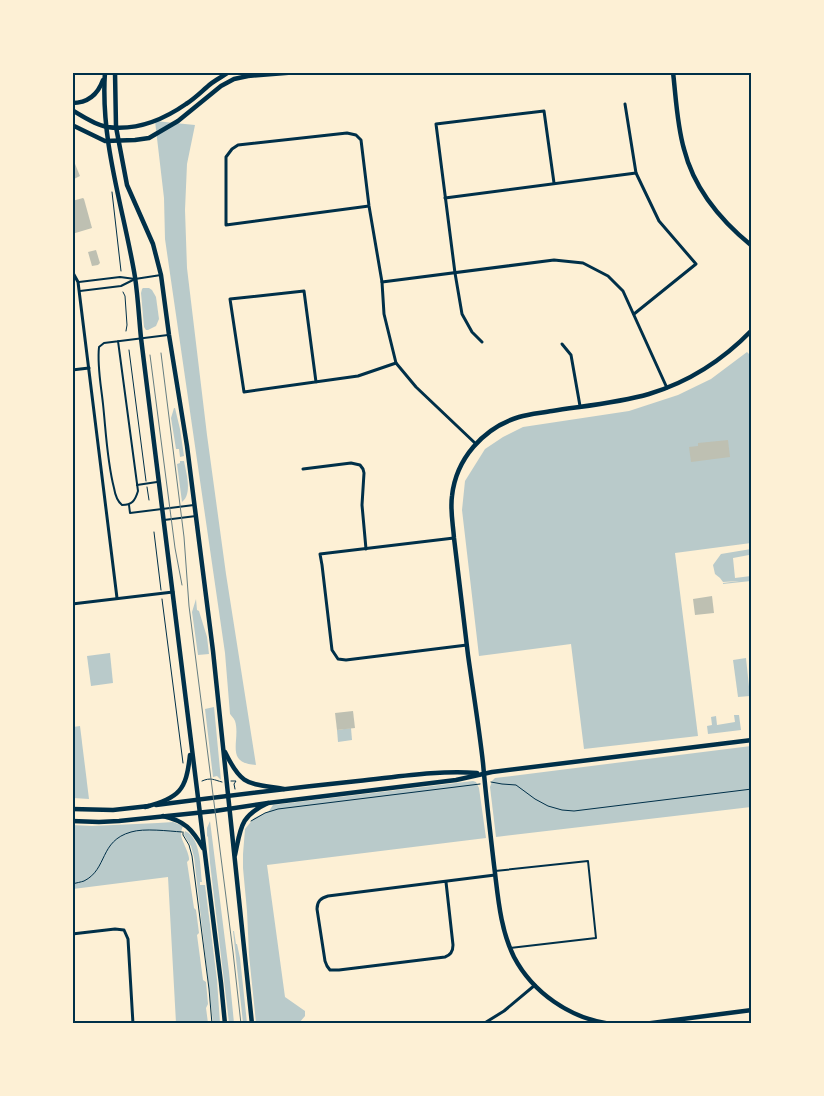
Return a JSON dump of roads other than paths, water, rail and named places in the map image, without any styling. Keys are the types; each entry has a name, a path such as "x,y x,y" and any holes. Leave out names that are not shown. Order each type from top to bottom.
{"main road":[{"path":"115,72 116,127 127,184 153,244 161,276 183,421 213,652 252,1024"},
{"path":"72,110 97,124 107,127 145,125 165,118 188,104 209,85 230,72"},
{"path":"72,125 108,142 149,138 178,121 222,86 234,79 298,72"},
{"path":"673,72 681,139 690,168 716,212 736,233 752,246"},
{"path":"72,103 88,101 96,94 105,74"},
{"path":"105,74 108,142 135,279 221,983 224,1024"},
{"path":"610,1024 592,1022 572,1013 545,995 523,971 510,948 502,923 451,512 453,486 463,462 476,444 495,428 518,417 628,399 667,388 710,365 731,350 752,330"},
{"path":"72,820 99,822 199,812 456,780 483,773 752,740"},
{"path":"145,806 167,800 181,788 186,781 188,773 191,746"},
{"path":"223,748 236,772 247,783 284,789"},
{"path":"72,809 106,810 284,789 458,772 483,773"},
{"path":"234,859 242,825 245,820 257,808 268,803"},
{"path":"163,816 176,819 187,826 204,849"},
{"path":"644,1024 752,1010"}],"street":[{"path":"625,104 636,172 658,222 696,264 634,314"},
{"path":"482,342 472,332 462,314 436,124 544,111 554,184"},
{"path":"369,206 226,225 226,157 238,145 348,133 356,135 361,140 369,206 382,282 384,314 396,362 416,387 476,444"},
{"path":"445,198 636,172"},
{"path":"382,282 554,260 583,263 608,276 623,291 667,388"},
{"path":"72,271 78,282 117,598"},
{"path":"316,382 304,291 230,299 244,392 316,382 358,376 396,362"},
{"path":"562,344 571,355 580,406"},
{"path":"72,370 89,368"},
{"path":"303,469 351,463 361,466 364,473 362,505 366,549"},
{"path":"454,538 320,554 332,650 338,659 346,660 467,645"},
{"path":"72,604 173,592"},
{"path":"446,882 453,945 451,953 445,957 339,970 329,968 325,961 317,911 318,902 322,898 446,882 495,873"},
{"path":"72,934 115,929 124,930 128,939 133,1024"},
{"path":"483,1024 504,1011 535,985"}],"lane":[{"path":"78,282 120,277 135,279 161,276"},
{"path":"79,292 121,286 135,279"},
{"path":"118,341 138,491 135,499 129,505 122,505 118,502 114,488 106,438 98,358 99,346 104,343 118,341 141,338 169,335"},
{"path":"137,485 159,482"},
{"path":"129,505 130,513 194,505"},
{"path":"164,520 196,516"},
{"path":"495,873 588,861 596,938 510,948"}],"tram line":[{"path":"161,353 184,537 189,606 241,1024"},
{"path":"150,355 175,548 182,585"}]}
